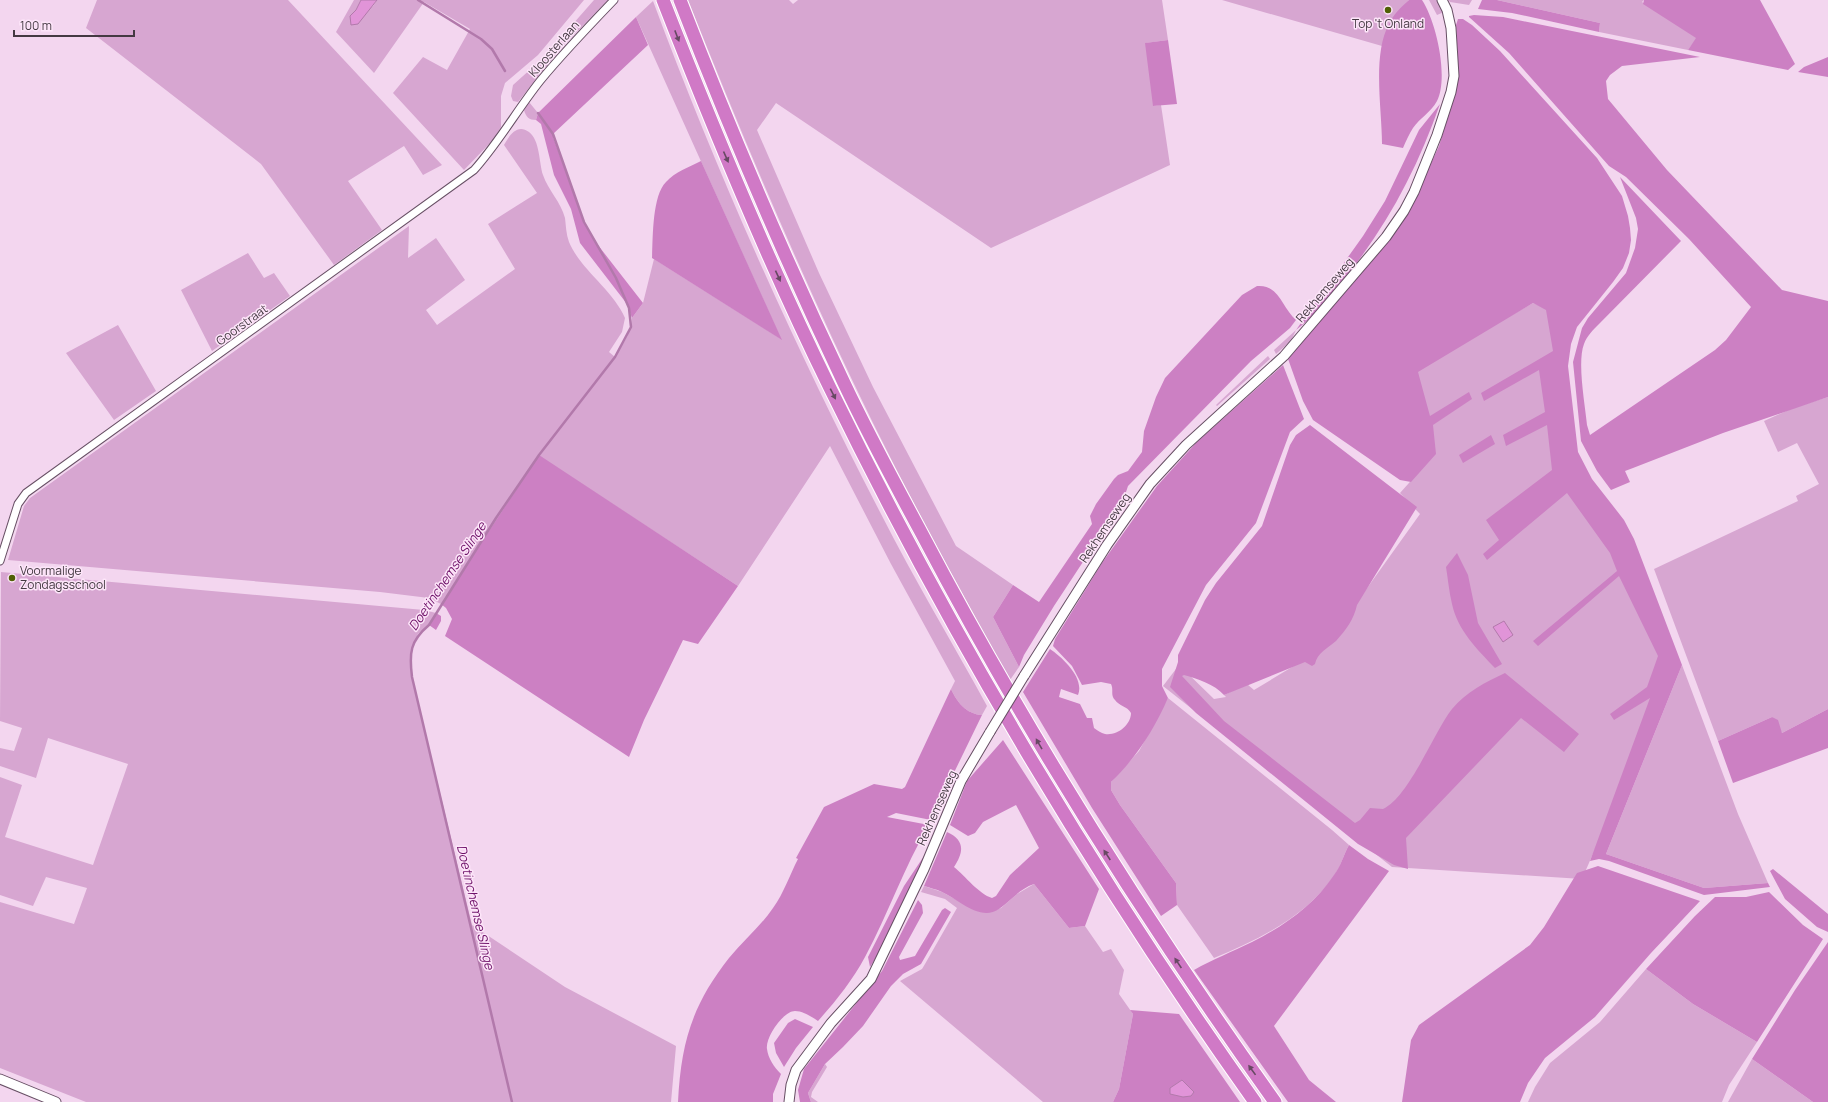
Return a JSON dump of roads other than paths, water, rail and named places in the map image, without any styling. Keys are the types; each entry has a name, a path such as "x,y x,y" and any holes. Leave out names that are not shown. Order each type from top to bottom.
{"highway":[{"path":"663,0 714,129 826,380 946,612 1073,830 1190,1010 1255,1102"},
{"path":"680,0 728,122 789,265 845,386 958,602 1087,824 1216,1020 1275,1102"}],"street":[{"name":"Kloosterlaan","path":"514,116 564,53 614,0"},
{"name":"Rekhemseweg","path":"789,1102 791,1085 796,1070 831,1023 871,978 924,869 961,781 1024,676 1106,545 1150,484 1186,445 1284,356 1386,237 1404,211 1435,141 1451,92 1454,76 1451,28 1447,10 1442,0"},
{"name":"Goorstraat","path":"0,561 18,504 26,493 474,170 490,152 514,116"},
{"path":"0,1079 56,1102"}],"waterway":[{"path":"418,0 481,39 492,49 505,71"},
{"name":"Doetinchemse Slinge","path":"512,1102 412,677 411,654 414,642 429,625 496,518 539,455 615,357 631,327 629,308 616,278 584,222 553,134 538,113"}],"place":[{"name":"Top 't Onland","path":"1388,10"},
{"name":"Voormalige Zondagsschool","path":"12,578"}]}
